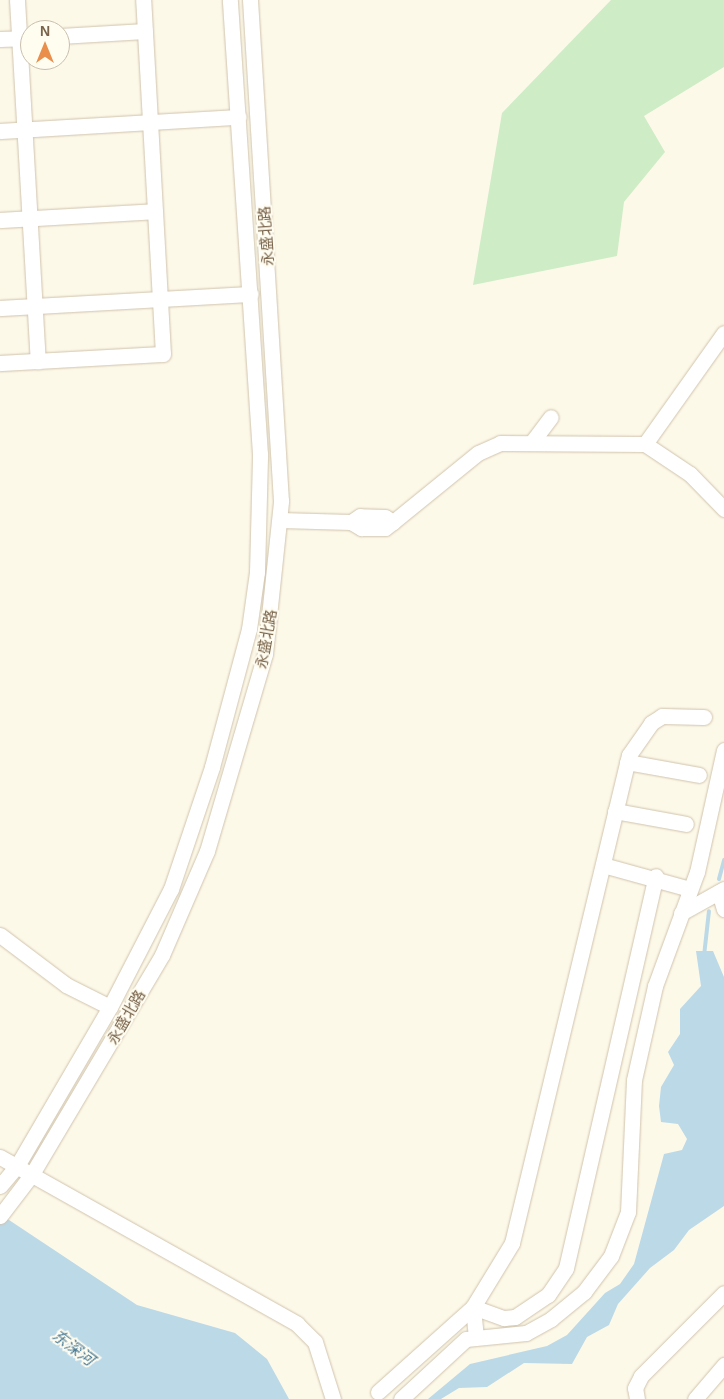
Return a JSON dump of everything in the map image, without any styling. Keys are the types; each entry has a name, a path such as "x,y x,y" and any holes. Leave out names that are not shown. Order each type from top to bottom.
{"street":[{"path":"17,0 21,20"},
{"path":"0,363 164,354 143,0"},
{"name":"永盛北路","path":"0,1186 17,1166 110,1007 174,880 212,767 249,629 260,507 251,294 230,0"},
{"name":"永盛北路","path":"0,1216 14,1193 32,1174 162,955 207,851 265,654 280,520 278,408 250,0"},
{"path":"70,35 145,31"},
{"path":"0,39 20,38"},
{"path":"24,70 24,129 38,361"},
{"path":"0,131 239,117"},
{"path":"0,220 155,211"},
{"path":"0,308 251,294"},
{"path":"645,444 724,333"},
{"path":"532,442 551,417"},
{"path":"280,520 351,522 360,516 385,517 393,522 478,453 500,443 532,442 645,444 690,474 724,509"},
{"path":"378,1392 473,1306 500,1267 518,1228 627,762 640,736 657,720 676,714 704,718"},
{"path":"401,1399 456,1345 476,1337 526,1333 551,1319 599,1276 620,1238 630,1186 631,1095 655,986 690,889 724,750"},
{"path":"627,762 699,775"},
{"path":"615,811 686,824"},
{"path":"603,865 656,876 690,889"},
{"path":"473,1306 504,1318 515,1317 548,1296 566,1268 656,876"},
{"path":"681,913 722,890 724,910"},
{"path":"0,935 66,986 110,1007"},
{"path":"0,1157 298,1324 315,1342 333,1399"},
{"path":"637,1399 634,1388 641,1376 724,1293"},
{"path":"473,1306 476,1337"},
{"path":"695,1399 724,1365"}],"green space":[{"path":"611,0 724,0 724,67 644,116 665,152 624,202 617,256 473,285 502,113"}],"water":[{"path":"696,951 713,951 724,977 724,1206 689,1230 674,1250 650,1268 618,1304 609,1325 587,1337 572,1364 524,1363 487,1387 459,1388 441,1399 428,1399 470,1364 547,1346 567,1335 605,1293 620,1284 634,1264 664,1154 682,1150 687,1139 678,1124 661,1122 659,1106 661,1087 674,1065 668,1052 680,1034 680,1009 701,986"},
{"name":"东深河","path":"0,1214 137,1305 235,1333 267,1359 289,1399 0,1399"}],"waterway":[{"path":"719,879 724,860"},
{"path":"704,956 709,911"}]}
